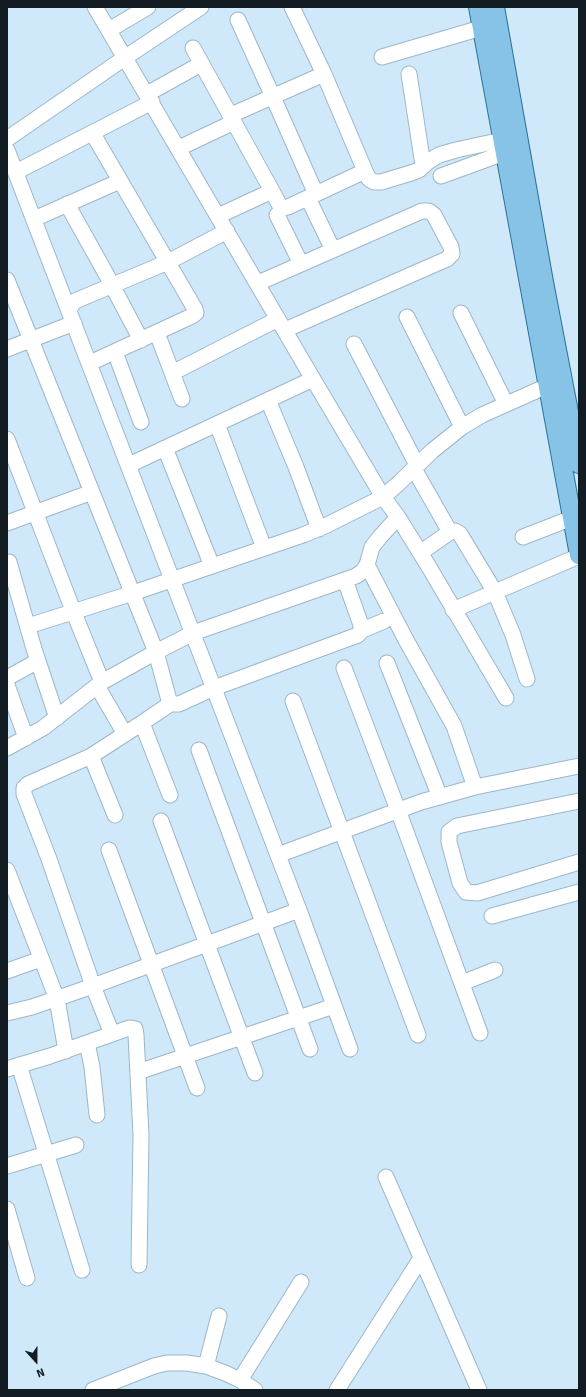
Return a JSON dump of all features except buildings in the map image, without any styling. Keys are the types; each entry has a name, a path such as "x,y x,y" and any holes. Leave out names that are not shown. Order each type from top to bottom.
{"main road":[{"path":"478,7 579,555"},
{"path":"495,7 579,464"}],"street":[{"path":"96,7 383,497 398,517 506,698"},
{"path":"109,30 148,7"},
{"path":"7,139 202,7"},
{"path":"292,7 324,74 369,179 374,182 381,182 411,173 419,170 423,165 439,155 456,150 503,147"},
{"path":"238,20 273,97 333,250"},
{"path":"382,58 481,28"},
{"path":"193,48 272,191 283,208 365,171"},
{"path":"16,172 92,134 202,64"},
{"path":"178,148 273,97 324,74"},
{"path":"409,74 423,165"},
{"path":"90,363 157,333 196,313 168,262 92,134"},
{"path":"442,176 503,147"},
{"path":"7,150 173,579 299,910 350,1049"},
{"path":"34,219 120,181"},
{"path":"218,216 272,191"},
{"path":"67,204 141,340"},
{"path":"172,373 281,324 447,259 452,254 451,247 434,215 429,210 422,211 258,283"},
{"path":"277,215 300,264"},
{"path":"69,309 75,301 168,262 227,231"},
{"path":"7,280 32,339 156,652 170,704"},
{"path":"461,313 506,404"},
{"path":"407,318 462,427"},
{"path":"7,350 74,323"},
{"path":"157,333 182,399"},
{"path":"354,344 450,532"},
{"path":"115,352 141,422"},
{"path":"129,465 313,379"},
{"path":"28,626 74,613 318,529 383,497 462,427 482,415 548,386"},
{"path":"268,400 296,467 318,529"},
{"path":"217,424 264,548"},
{"path":"7,439 36,512 100,684 125,734"},
{"path":"165,448 212,566"},
{"path":"7,523 92,492"},
{"path":"7,748 26,738 57,718 100,684 193,633 356,576 363,571 367,565 372,547 398,517"},
{"path":"523,537 572,518"},
{"path":"420,553 450,532 455,531 460,534 495,592 513,635 527,679"},
{"path":"453,610 579,555"},
{"path":"9,562 14,602 28,626 57,718"},
{"path":"367,565 406,640 454,726 475,787"},
{"path":"345,580 361,625 361,631"},
{"path":"112,1034 93,986 49,859 24,794 24,788 28,784 90,756 170,704 179,704 214,688 358,635 365,628 384,621"},
{"path":"7,678 38,660"},
{"path":"387,663 440,797"},
{"path":"344,668 480,1033"},
{"path":"7,685 26,738"},
{"path":"293,701 418,1035"},
{"path":"142,723 170,795"},
{"path":"199,750 310,1049"},
{"path":"90,756 115,815"},
{"path":"278,855 398,810 440,797 475,787 579,766"},
{"path":"579,801 457,826 449,832 449,842 460,883 466,892 477,893 579,862"},
{"path":"161,821 255,1073"},
{"path":"109,850 150,965 197,1088"},
{"path":"7,870 56,999 66,1051"},
{"path":"492,916 579,892"},
{"path":"7,1014 93,986 263,922 299,910"},
{"path":"7,971 41,959"},
{"path":"462,984 495,970"},
{"path":"138,1072 334,1006"},
{"path":"82,1270 47,1154 13,1067 66,1051 129,1028 135,1029 136,1036 141,1135 139,1265"},
{"path":"87,1043 92,1067 97,1115"},
{"path":"7,1166 76,1145"},
{"path":"386,1177 479,1390"},
{"path":"7,1209 26,1278"},
{"path":"337,1390 421,1258"},
{"path":"240,1380 301,1282"},
{"path":"206,1366 219,1316"},
{"path":"93,1390 154,1366 167,1363 187,1363 206,1366 240,1380 256,1390"}]}
